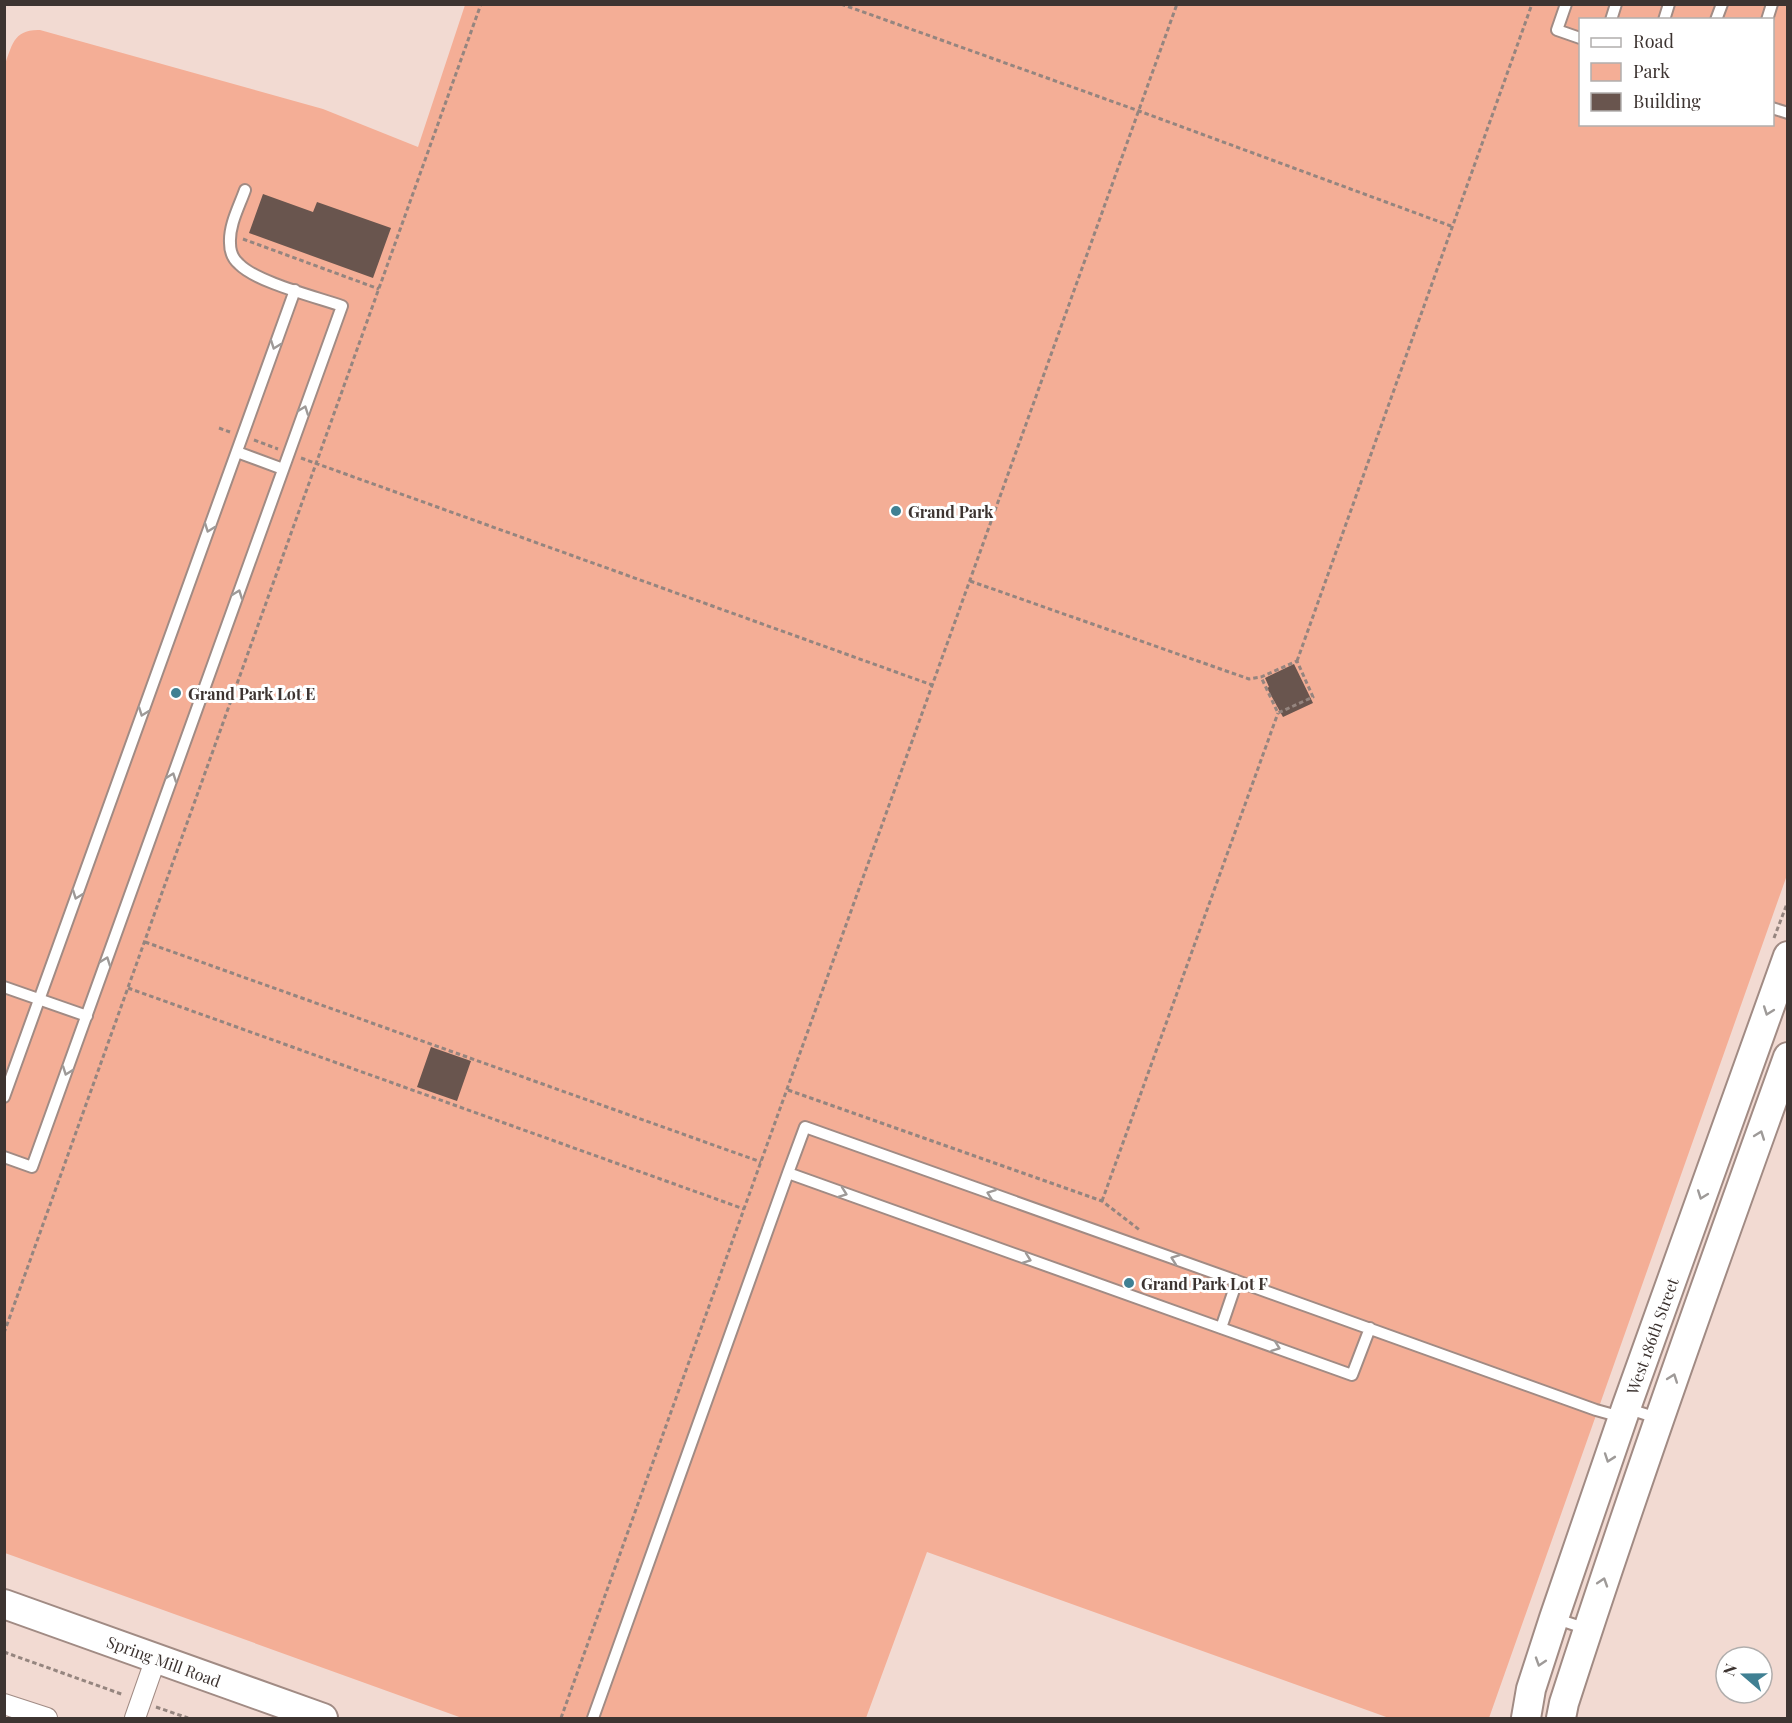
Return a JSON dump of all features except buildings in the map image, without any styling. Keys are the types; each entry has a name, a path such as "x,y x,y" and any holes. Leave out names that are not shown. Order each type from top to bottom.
{"street":[{"name":"West 186th Street","path":"1526,1719 1531,1689 1626,1408 1788,956"},
{"name":"West 186th Street","path":"1562,1719 1564,1702 1659,1419 1788,1057"},
{"name":"Spring Mill Road","path":"4,1604 323,1719"},
{"path":"138,1710 156,1658"},
{"path":"4,1704 47,1719"}],"lane":[{"path":"1566,4 1557,30 1579,37"},
{"path":"4,1157 32,1167 342,306 263,279 238,264 232,256 230,235 245,190"},
{"path":"4,1097 295,290"},
{"path":"237,452 283,469"},
{"path":"4,987 87,1016"},
{"path":"593,1719 805,1127 1606,1413 1614,1414 1626,1408 1659,1419"},
{"path":"788,1173 1352,1375 1370,1328"},
{"path":"1221,1328 1237,1281"},
{"path":"1554,1618 1588,1629"}],"path":[{"path":"4,1333 481,4"},
{"path":"841,4 1451,226"},
{"path":"561,1719 1177,4"},
{"path":"1278,713 1313,697 1297,661 1532,4"},
{"path":"230,235 380,289"},
{"path":"219,428 932,686"},
{"path":"970,581 1249,679 1261,677 1297,661"},
{"path":"1102,1201 1278,713 1261,677"},
{"path":"145,942 761,1162"},
{"path":"128,988 744,1209"},
{"path":"788,1090 1102,1201 1145,1234"},
{"path":"4,1652 138,1710 188,1719"}],"green space":[{"name":"Grand Park","path":"465,5 1787,5 1787,875 1489,1718 1389,1718 927,1552 866,1718 462,1718 5,1553 4,67 15,40 24,32 40,30 323,109 418,147"}],"place":[{"name":"Grand Park","path":"896,511"},
{"name":"Grand Park Lot E","path":"176,693"},
{"name":"Grand Park Lot F","path":"1129,1283"}]}
